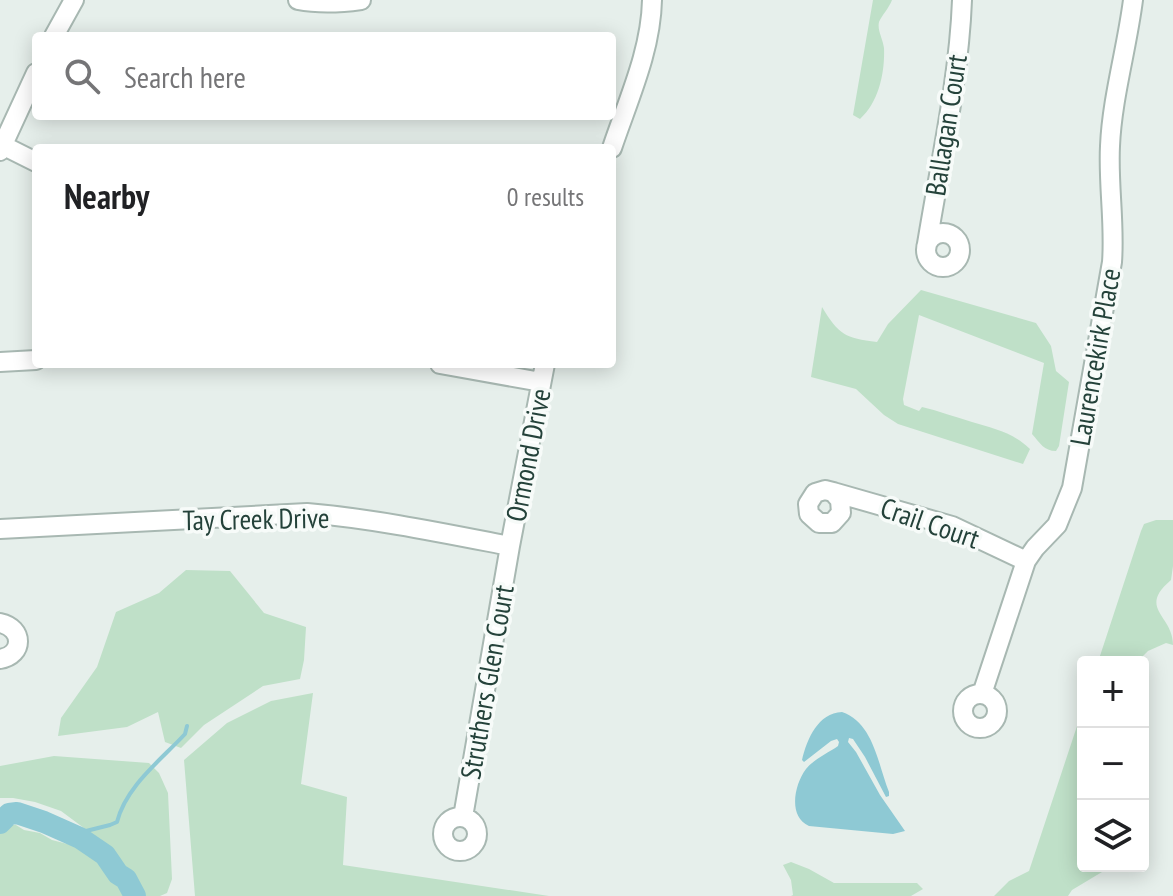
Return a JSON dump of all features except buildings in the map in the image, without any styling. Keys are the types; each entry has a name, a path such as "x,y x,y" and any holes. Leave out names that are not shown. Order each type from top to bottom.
{"street":[{"path":"56,32 74,0"},
{"path":"298,0 330,3 361,0"},
{"path":"613,144 648,41 652,0"},
{"name":"Ballagan Court","path":"926,250 954,80 962,0"},
{"name":"Laurencekirk Place","path":"982,694 1026,561 1057,525 1072,488 1112,262 1110,147 1133,0"},
{"path":"32,82 1,148 32,160"},
{"path":"0,362 32,360"},
{"path":"486,368 543,373"},
{"name":"Ormond Drive","path":"510,546 543,373"},
{"name":"Crail Court","path":"833,492 952,526 1026,561"},
{"name":"Tay Creek Drive","path":"0,529 307,513 510,546"},
{"name":"Struthers Glen Court","path":"463,817 510,546"},
{"path":"0,623 13,629 18,640 12,655 0,659"}],"green space":[{"path":"873,0 892,0 879,22 884,48 880,86 872,104 860,119 853,115"},
{"path":"921,290 1036,323 1051,346 1056,371 1069,382 1056,451 1045,448 1032,434 1044,363 919,315 904,405 919,411 922,407 935,410 1010,435 1030,449 1023,464 898,424 856,389 811,377 822,307 844,334 877,342 888,324"},
{"path":"1173,520 1171,580 1161,590 1157,605 1172,635 1173,645 1166,643 1143,656 1100,656 1141,531 1144,524"},
{"path":"186,570 230,571 264,613 306,627 300,679 263,686 204,725 181,748 165,742 158,712 127,727 58,736 61,718 97,667 116,612 159,593"},
{"path":"313,693 301,784 347,797 343,865 549,896 195,896 184,760 227,723 271,701"},
{"path":"1077,726 1077,872 1102,872 1072,890 1068,896 994,896 1009,881 1029,871"},
{"path":"54,756 149,763 159,773 168,793 172,879 167,893 146,896 136,881 124,872 111,851 61,811 35,802 0,798 0,766"},
{"path":"10,825 92,853 108,863 121,883 124,896 0,896 0,832"},
{"path":"791,862 834,883 917,883 923,889 911,896 791,896 791,880 783,865"}],"water":[{"path":"842,712 853,717 868,735 889,796 886,797 853,739 849,738 848,742 905,831 893,834 809,826 798,816 795,800 802,776 809,765 838,746 839,742 837,739 831,741 804,762 807,744 820,722 834,713"}],"waterway":[{"path":"70,835 117,822 136,785 185,734 187,726"},
{"path":"0,811 9,814"},
{"path":"0,823 9,814 17,813 80,838 105,855 118,874 126,879 135,896"}]}
